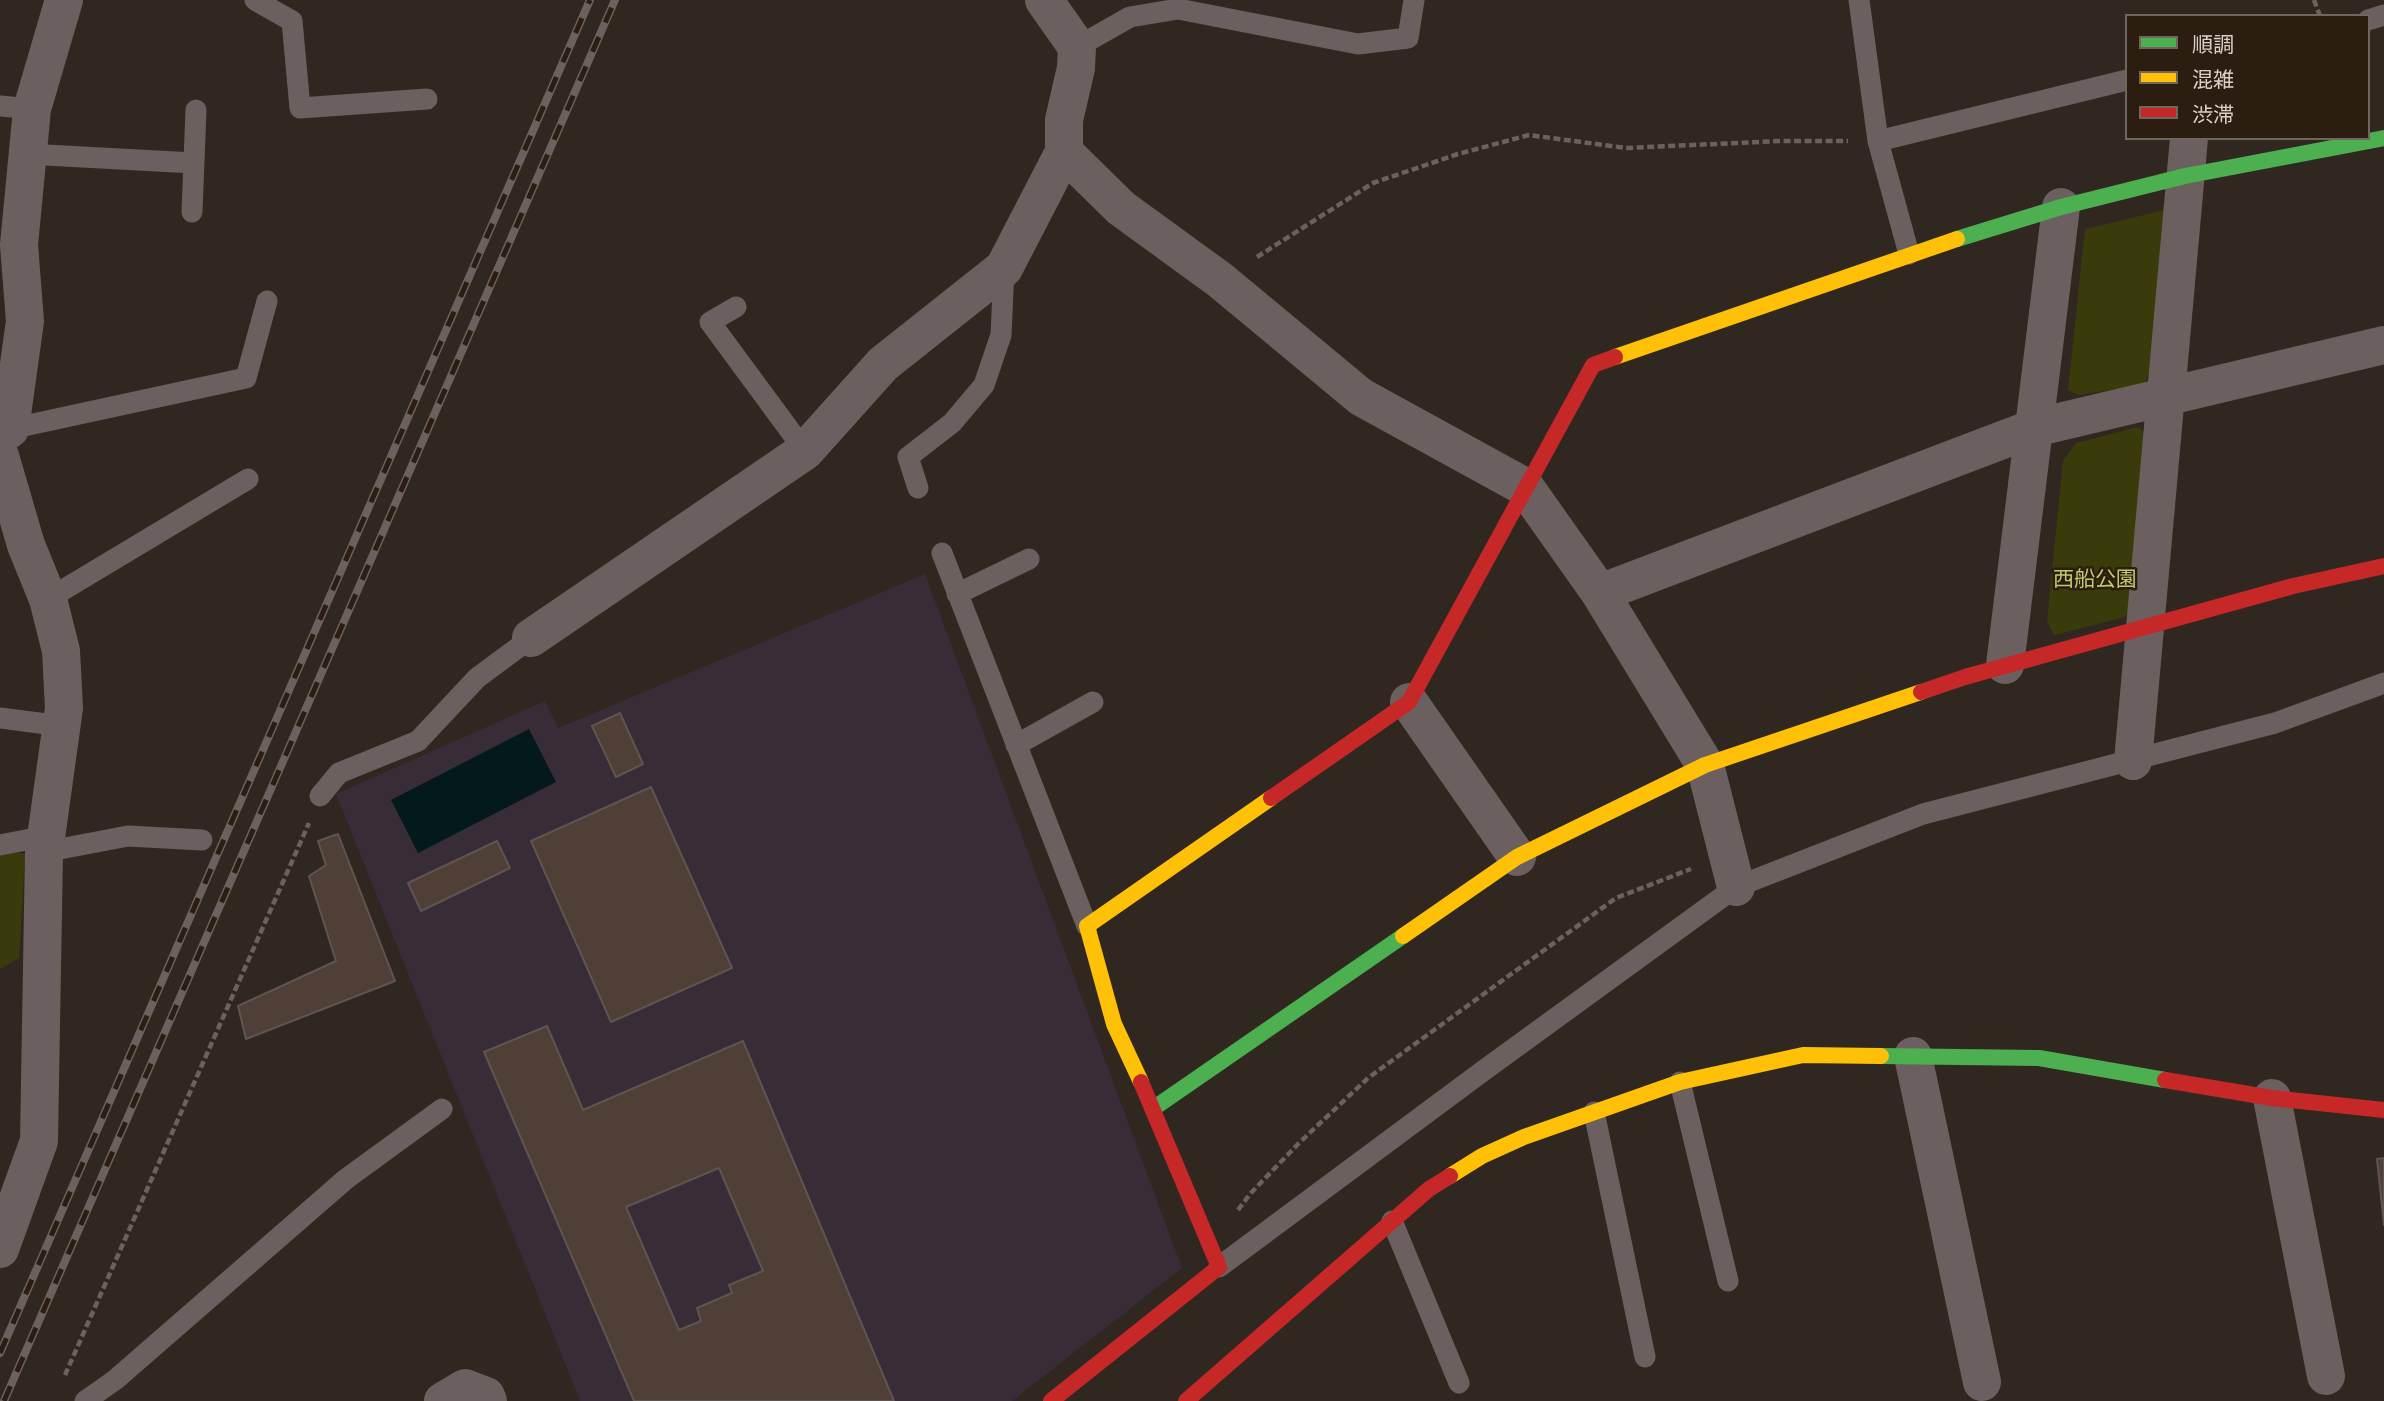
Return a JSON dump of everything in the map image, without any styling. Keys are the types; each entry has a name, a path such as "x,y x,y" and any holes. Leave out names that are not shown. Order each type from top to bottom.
{"street":[{"path":"0,1249 39,1141 46,844 64,708 61,651 48,599 26,545 3,440 25,321 19,245 10,223 27,155 16,108 64,0"},
{"path":"531,638 805,451 883,364 1004,268 1064,152 1064,120 1076,68 1077,47 1044,0"},
{"path":"1051,1401 1219,1267 1154,1108 1114,1024 1087,926 1409,702 1593,365 1909,254 2061,206 2185,176 2384,138"},
{"path":"2133,761 2189,140"},
{"path":"1064,152 1121,208 1220,280 1362,397 1525,487 1600,593 1705,765 1732,871"},
{"path":"2005,665 2061,206"},
{"path":"1600,593 2034,428 2384,345"},
{"path":"1154,1108 1517,857 1705,765 2005,665 2293,586 2384,566"},
{"path":"1409,702 1517,857"},
{"path":"1186,1401 1429,1189 1482,1156 1524,1136 1680,1082 1803,1055 2039,1058 2273,1098 2384,1110"},
{"path":"1913,1056 1982,1382"},
{"path":"2273,1098 2326,1376"},
{"path":"443,1401 465,1388 486,1396 488,1401"}],"lane":[{"path":"255,0 292,21 300,108 426,99"},
{"path":"1077,47 1130,17 1178,9 1358,44 1408,38 1414,0"},
{"path":"1859,0 1878,141 1909,254"},
{"path":"1878,141 2125,80"},
{"path":"192,212 197,110"},
{"path":"27,155 194,163"},
{"path":"918,488 908,457 952,423 984,385 1001,335 1004,268"},
{"path":"3,440 246,379 267,301"},
{"path":"736,307 710,322 805,451"},
{"path":"48,599 248,479"},
{"path":"942,553 1087,926"},
{"path":"957,594 1030,559"},
{"path":"320,796 339,774 418,741 477,678 531,638"},
{"path":"1219,1267 1483,1071 1732,871 1923,814 2276,723 2384,683"},
{"path":"1016,745 1094,702"},
{"path":"0,718 62,726"},
{"path":"0,845 46,844 128,836 202,839"},
{"path":"1680,1082 1728,1281"},
{"path":"85,1401 115,1380 346,1179 442,1109"},
{"path":"1594,1112 1645,1357"},
{"path":"1392,1221 1459,1383"}],"path":[{"path":"1220,280 1373,183 1529,135 1626,148 1781,141 1878,141"},
{"path":"65,1376 320,796"},
{"path":"1210,1246 1250,1194 1368,1078 1616,898 1732,871"}],"shaded area":[{"path":"925,574 1182,1268 1012,1401 580,1401 336,794 545,701 558,728"},
{"path":"529,729 556,782 418,853 391,800"}],"green space":[{"path":"2165,210 2155,362 2143,385 2078,395 2068,390 2085,229"},
{"name":"西船公園","path":"2138,427 2147,435 2137,600 2125,617 2054,635 2047,621 2063,461 2076,443"},
{"path":"0,849 25,854 19,958 0,969"}],"building":[{"path":"620,713 643,764 616,777 592,726"},
{"path":"651,787 732,968 611,1022 531,841"},
{"path":"338,834 395,981 246,1039 238,1006 336,961 309,876 326,865 318,841"},
{"path":"497,841 510,868 421,911 408,883"},
{"path":"547,1026 583,1110 743,1041 894,1401 634,1401 484,1052","holes":["719,1168 763,1271 729,1285 732,1293 697,1308 701,1321 679,1330 626,1207"]},
{"path":"2384,1158 2384,1225 2377,1159"}],"railway":[{"path":"0,1353 590,0"},
{"path":"4,1401 615,0"}],"traffic: fast":[{"path":"1957,239 2061,207 2185,176 2384,138"},
{"path":"1154,1108 1403,936"},
{"path":"1881,1056 2039,1058 2165,1080"}],"traffic: slow":[{"path":"1615,357 1957,239"},
{"path":"1403,936 1517,857 1705,765 1921,692"},
{"path":"1141,1082 1114,1024 1087,926 1271,798"},
{"path":"1450,1176 1482,1156 1524,1137 1680,1082 1803,1055 1881,1056"}],"traffic: jam":[{"path":"1271,798 1409,702 1593,365 1615,357"},
{"path":"1921,692 1965,677 2293,586 2384,566"},
{"path":"2165,1080 2272,1098 2384,1110"},
{"path":"1051,1401 1219,1267 1141,1082"},
{"path":"1186,1401 1429,1189 1450,1176"}]}
